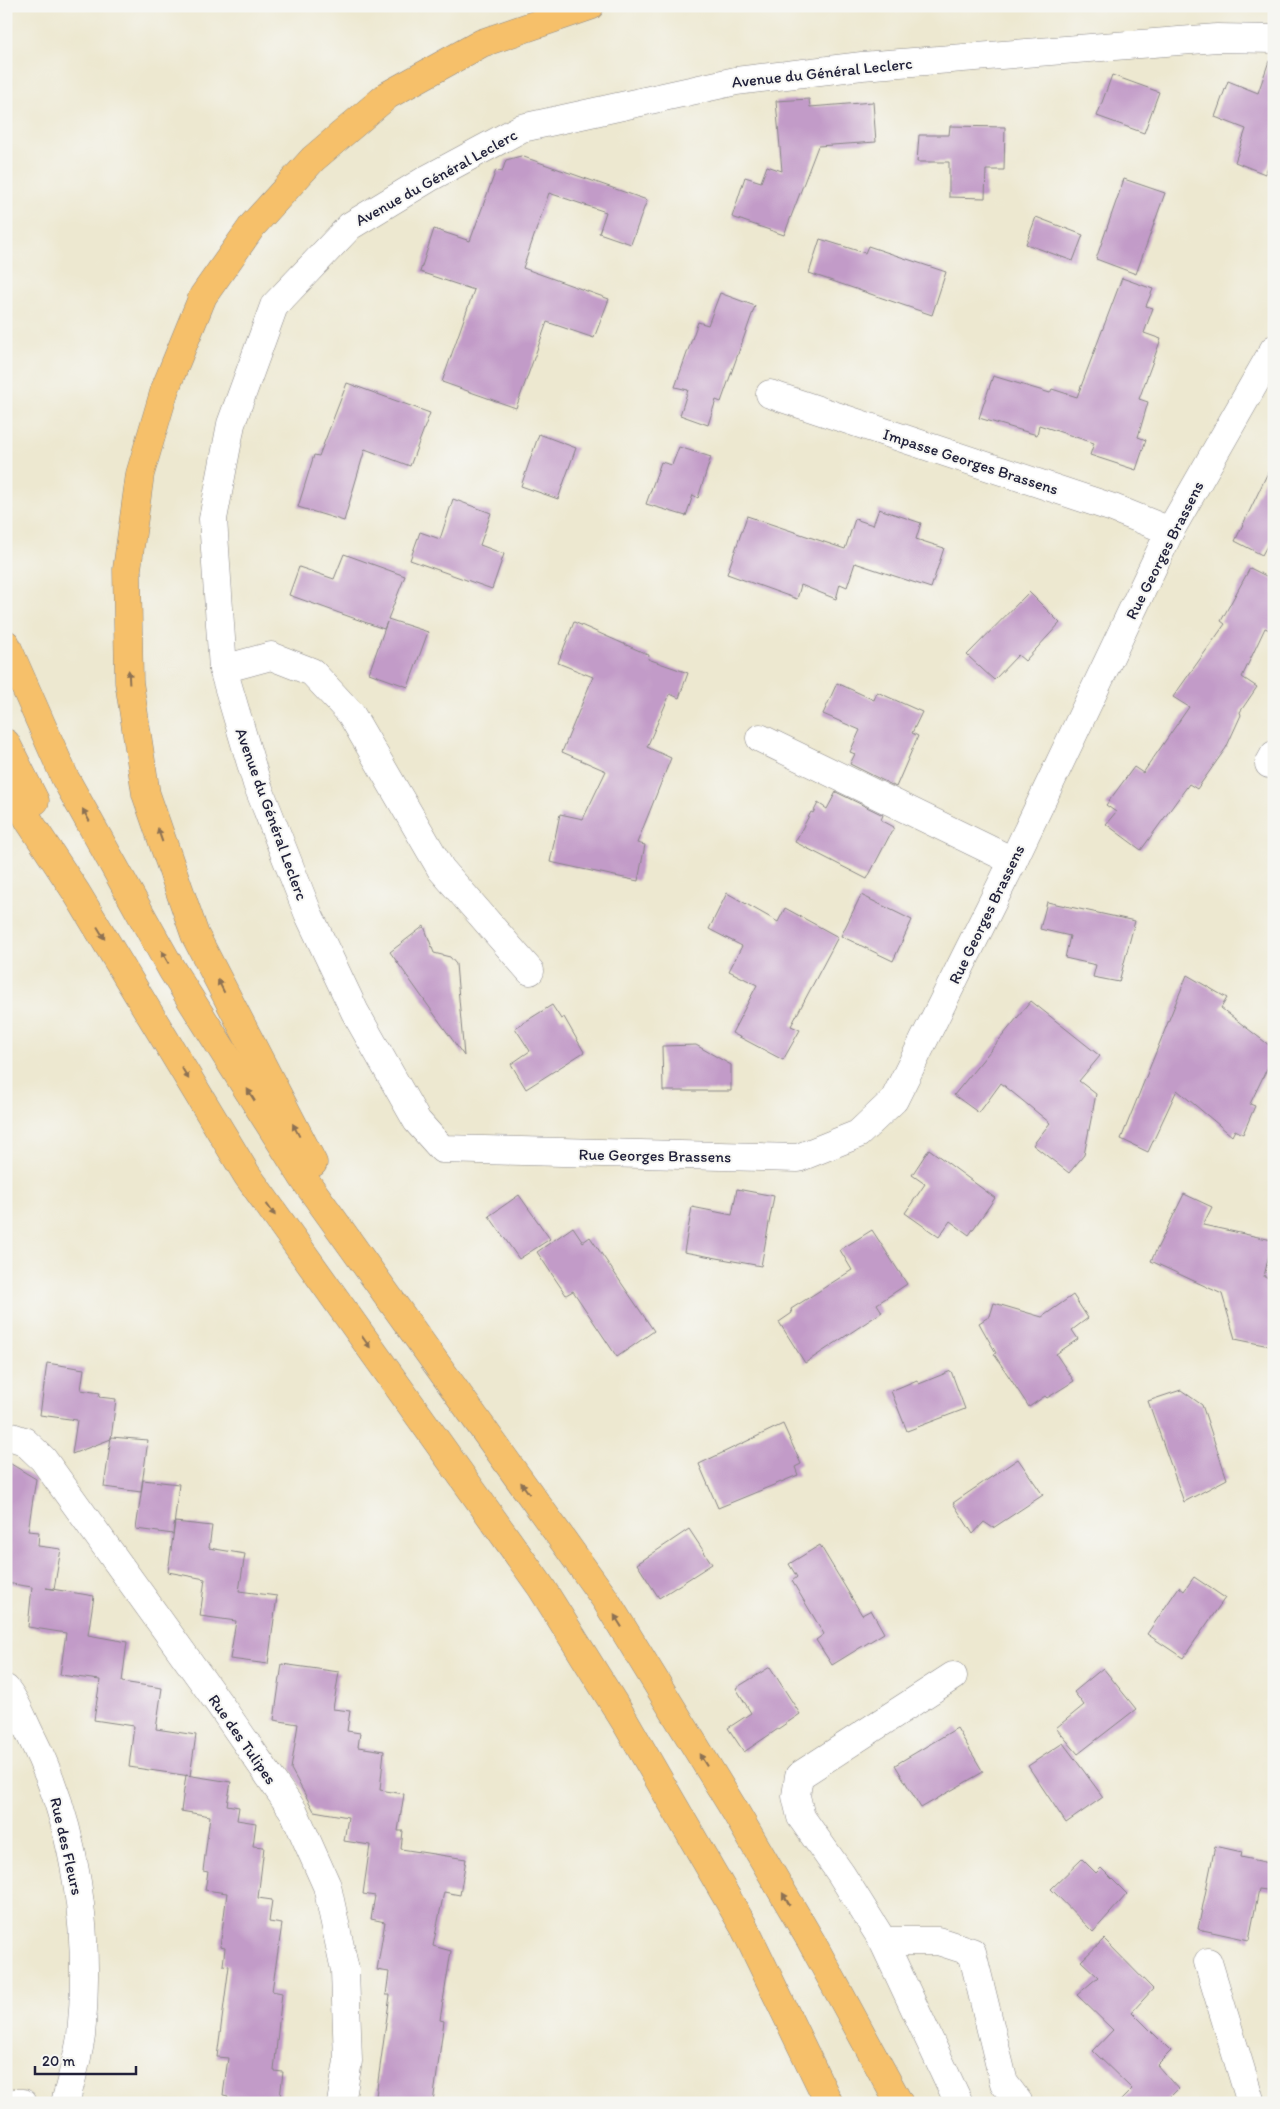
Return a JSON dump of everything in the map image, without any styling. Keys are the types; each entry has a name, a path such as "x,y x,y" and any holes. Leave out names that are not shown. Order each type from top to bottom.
{"highway":[{"path":"345,1238 317,1170 195,935 146,794 129,682 127,578 140,474 165,389 203,296 253,225 313,159 388,95 482,43 590,6"},
{"path":"6,644 65,778 172,970 304,1179 605,1599 735,1811 811,1942 899,2103"},
{"path":"6,743 45,821 76,892"},
{"path":"6,782 30,824 76,892 247,1175 547,1596 626,1723 744,1927 829,2103"},
{"path":"811,1942 880,2103"}],"street":[{"name":"Avenue du Général Leclerc","path":"486,1152 442,1149 417,1121 355,1012 308,913 265,802 223,669 213,519 231,424 274,306 350,226 413,187 522,128 736,81 862,66 1197,39 1274,38"},
{"name":"Rue Georges Brassens","path":"486,1152 798,1158 858,1134 894,1100 1013,861 1170,531 1274,349"},
{"name":"Impasse Georges Brassens","path":"770,394 1113,508 1170,531"},
{"path":"223,669 271,656 312,672 351,714 441,869 530,971"},
{"path":"760,738 1013,861"},
{"name":"Rue des Tulipes","path":"6,1435 24,1441 42,1459 220,1705 294,1812 327,1886 345,1970 348,2062 341,2103"},
{"path":"953,1676 799,1776 796,1796 801,1817 842,1874 883,1941 959,2103"},
{"name":"Rue des Fleurs","path":"6,1689 46,1766 68,1837 80,1888 84,1975 81,2038 66,2103"},
{"path":"883,1941 938,1941 972,1952 1004,2083 1019,2103"},
{"path":"1208,1962 1251,2103"},
{"path":"14,2103 23,2103"}],"building":[{"path":"1269,61 1274,62 1274,152 1265,174 1235,162 1246,129 1215,117 1228,81 1258,93"},
{"path":"1112,75 1159,92 1144,133 1097,116"},
{"path":"809,99 810,107 873,102 876,142 818,146 784,235 732,217 745,177 761,182 767,166 782,171 776,101"},
{"path":"950,126 1005,127 1004,170 986,170 985,198 949,197 949,162 917,162 919,135 949,135"},
{"path":"521,156 647,200 631,244 599,233 606,212 549,193 523,268 609,299 594,338 547,322 516,408 442,382 474,290 420,272 434,229 470,241 496,170 502,172 506,160"},
{"path":"1124,179 1165,193 1136,274 1096,259"},
{"path":"1036,217 1083,235 1073,261 1026,244"},
{"path":"820,239 865,253 868,246 946,272 932,315 809,273"},
{"path":"1122,278 1153,289 1146,306 1153,308 1144,333 1161,339 1139,399 1148,402 1138,437 1146,440 1136,470 1090,455 1094,443 1039,425 1037,435 979,418 993,376 1050,393 1052,389 1077,397"},
{"path":"720,293 755,306 721,402 716,400 708,425 680,415 688,390 675,387 698,322 708,325"},
{"path":"347,383 430,413 410,466 365,449 344,521 298,507 314,455 319,456"},
{"path":"539,434 576,448 558,499 521,486"},
{"path":"679,447 711,457 698,498 693,495 686,516 646,504 661,462 672,465"},
{"path":"1274,460 1274,533 1262,555 1235,541"},
{"path":"453,499 491,513 480,545 504,554 492,589 410,560 420,532 440,539"},
{"path":"879,509 921,523 916,539 944,548 931,588 855,563 847,587 840,584 836,599 801,585 797,599 727,574 747,516 845,549 855,519 873,525"},
{"path":"344,554 405,576 388,619 428,632 408,687 369,673 387,622 384,629 289,595 299,567 334,579"},
{"path":"1250,568 1274,580 1274,632 1265,628 1242,677 1257,687 1240,712 1241,715 1226,748 1197,789 1189,784 1141,850 1106,824 1116,812 1106,805 1134,767 1143,773 1189,707 1173,697 1225,624 1221,621"},
{"path":"1029,592 1060,623 1025,661 1018,655 994,680 967,655"},
{"path":"574,622 649,655 648,659 688,673 679,698 670,694 647,747 671,758 637,843 645,845 638,881 550,862 560,814 583,819 606,771 562,752 593,677 558,663"},
{"path":"837,683 874,700 877,692 922,712 912,733 918,736 896,787 850,764 855,754 850,752 860,730 823,714"},
{"path":"836,792 883,815 881,820 894,827 867,879 795,842 818,803 827,809"},
{"path":"727,893 778,922 785,908 838,937 791,1026 800,1030 783,1060 732,1033 757,985 729,971 742,946 709,929"},
{"path":"861,895 912,920 893,961 841,936"},
{"path":"1047,902 1135,921 1119,982 1093,977 1096,965 1065,958 1070,936 1040,929"},
{"path":"424,926 434,953 450,957 456,964 464,1056 390,952"},
{"path":"1187,975 1227,998 1221,1008 1274,1049 1274,1054 1250,1104 1255,1106 1243,1134 1235,1130 1232,1136 1177,1090 1148,1152 1121,1139"},
{"path":"1031,1001 1100,1056 1079,1081 1096,1094 1084,1155 1069,1173 1033,1145 1050,1123 1001,1083 979,1113 954,1095"},
{"path":"552,1005 561,1019 564,1017 584,1052 526,1089 511,1064 530,1051 515,1028"},
{"path":"696,1045 731,1065 731,1091 663,1091 662,1046"},
{"path":"929,1149 995,1198 969,1235 950,1221 939,1237 905,1213 925,1184 912,1175"},
{"path":"737,1189 774,1196 761,1266 684,1252 692,1207 732,1215"},
{"path":"1184,1194 1212,1207 1203,1225 1272,1240 1264,1277 1274,1278 1274,1347 1235,1339 1222,1294 1151,1261"},
{"path":"519,1195 550,1239 519,1259 489,1216"},
{"path":"573,1227 583,1242 590,1237 654,1331 617,1357 573,1291 566,1295 537,1252"},
{"path":"872,1230 907,1284 877,1304 882,1312 805,1363 779,1322 792,1313 791,1309 852,1270 840,1250"},
{"path":"1073,1295 1088,1318 1072,1330 1078,1339 1056,1354 1074,1381 1047,1398 1045,1396 1029,1407 994,1354 996,1353 979,1323 990,1316 994,1303 1042,1317"},
{"path":"47,1363 84,1369 81,1390 100,1393 99,1397 116,1399 111,1439 72,1454 77,1420 40,1415"},
{"path":"951,1371 965,1409 907,1431 891,1391 917,1380 919,1384"},
{"path":"1181,1390 1202,1405 1227,1479 1184,1502 1148,1401"},
{"path":"783,1424 801,1464 795,1467 798,1475 718,1508 699,1464"},
{"path":"111,1437 148,1440 141,1492 104,1487"},
{"path":"1018,1459 1043,1495 993,1528 984,1522 973,1534 953,1503"},
{"path":"6,1461 36,1479 28,1531 39,1532 38,1546 61,1549 54,1589 46,1588 94,1596 88,1635 127,1642 122,1682 162,1688 156,1729 196,1735 190,1776 129,1767 134,1726 94,1720 100,1680 60,1675 66,1633 28,1627 32,1587 6,1583"},
{"path":"143,1480 179,1484 173,1534 136,1529"},
{"path":"175,1522 212,1526 209,1548 245,1554 239,1591 277,1596 268,1664 230,1659 236,1621 200,1616 205,1579 168,1572"},
{"path":"689,1529 712,1564 659,1598 637,1564"},
{"path":"820,1545 862,1615 871,1610 884,1633 832,1665 816,1640 824,1634 792,1581 797,1577 789,1564"},
{"path":"1194,1577 1225,1598 1183,1658 1147,1634 1179,1587 1184,1591"},
{"path":"282,1664 339,1672 333,1709 350,1711 347,1731 360,1733 358,1747 384,1751 380,1790 404,1794 398,1831 403,1831 401,1849 466,1859 460,1895 444,1892 433,1946 451,1951 440,2020 444,2021 433,2103 375,2103 390,1995 386,1995 389,1972 377,1970 385,1922 371,1919 375,1896 363,1894 370,1845 344,1841 348,1817 314,1811 291,1769 298,1724 274,1720"},
{"path":"770,1667 800,1714 744,1752 728,1728 751,1713 736,1688"},
{"path":"1103,1668 1136,1709 1078,1754 1056,1728 1084,1705 1074,1692"},
{"path":"957,1728 983,1772 921,1808 895,1765"},
{"path":"1063,1743 1103,1797 1066,1823 1028,1766"},
{"path":"186,1775 231,1782 227,1805 239,1807 237,1820 256,1823 253,1846 264,1847 258,1898 272,1900 269,1922 282,1924 272,1991 282,1993 274,2071 283,2072 280,2098 268,2096 267,2103 226,2103 228,2096 223,2095 228,2058 217,2057 229,1966 223,1965 225,1948 220,1947 227,1893 205,1890 208,1872 203,1871 210,1816 181,1811"},
{"path":"1215,1846 1242,1852 1241,1857 1274,1864 1274,1891 1259,1889 1249,1940 1198,1929"},
{"path":"1082,1859 1096,1873 1101,1868 1127,1894 1093,1932 1051,1889"},
{"path":"1104,1939 1153,1989 1132,2012 1171,2051 1157,2065 1178,2089 1164,2103 1118,2103 1132,2089 1093,2051 1113,2030 1077,1995 1098,1977 1081,1961"}]}
